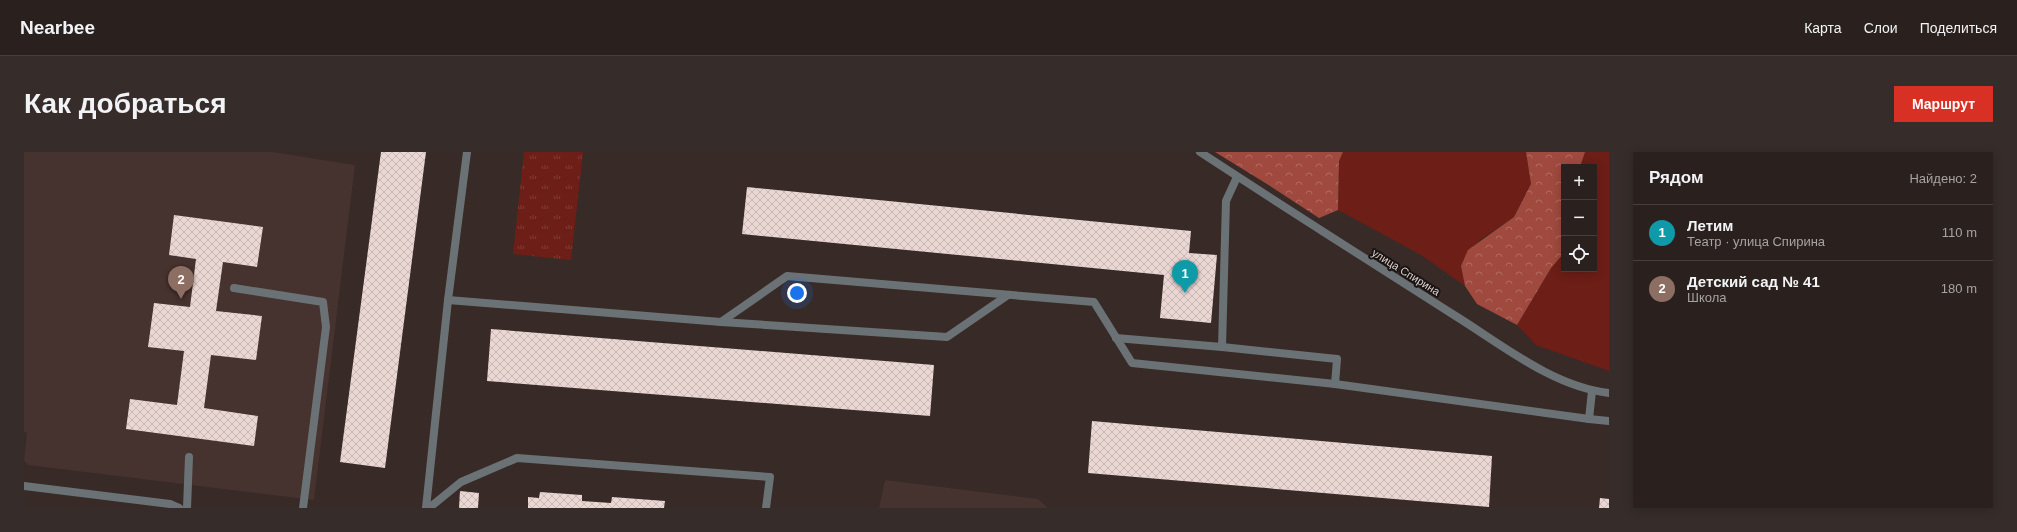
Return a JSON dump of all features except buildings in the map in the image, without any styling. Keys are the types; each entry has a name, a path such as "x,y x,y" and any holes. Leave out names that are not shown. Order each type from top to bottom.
{"street":[{"path":"426,508 448,300 467,152"},
{"name":"улица Спирина","path":"1200,152 1331,238 1530,362 1566,383 1592,391 1609,393"},
{"path":"1222,347 1226,201 1237,176"},
{"path":"721,322 787,276 1094,302 1132,364 1335,384 1609,421"},
{"path":"234,288 323,302 326,327 303,508"},
{"path":"448,300 721,322 947,337 1008,295"},
{"path":"1116,338 1337,359 1335,384"},
{"path":"1589,419 1592,391"},
{"path":"187,508 189,457"},
{"path":"429,508 461,482 517,458 770,477 766,508"},
{"path":"24,486 180,508"}],"shaded area":[{"path":"24,152 272,152 355,165 314,500 28,465 24,460 27,433 24,432"},
{"path":"885,480 1038,499 1048,508 879,508"}],"green space":[{"path":"524,152 583,152 571,260 513,254"},
{"path":"1215,152 1343,152 1339,161 1338,210 1319,218"},
{"path":"1343,152 1526,152 1531,184 1514,217 1480,240 1461,266 1465,286 1421,255 1338,210 1339,161"},
{"path":"1526,152 1585,152 1581,164 1561,164 1561,256 1551,268 1517,325 1477,304 1465,286 1461,266 1468,250 1514,217 1531,184"},
{"path":"1585,152 1609,152 1609,371 1536,345 1517,325 1551,268 1561,256 1561,272 1597,272 1597,164 1581,164"}],"place":[{"name":"Летим","path":"1185,293"},
{"name":"Детский сад № 41","path":"181,299"}]}
